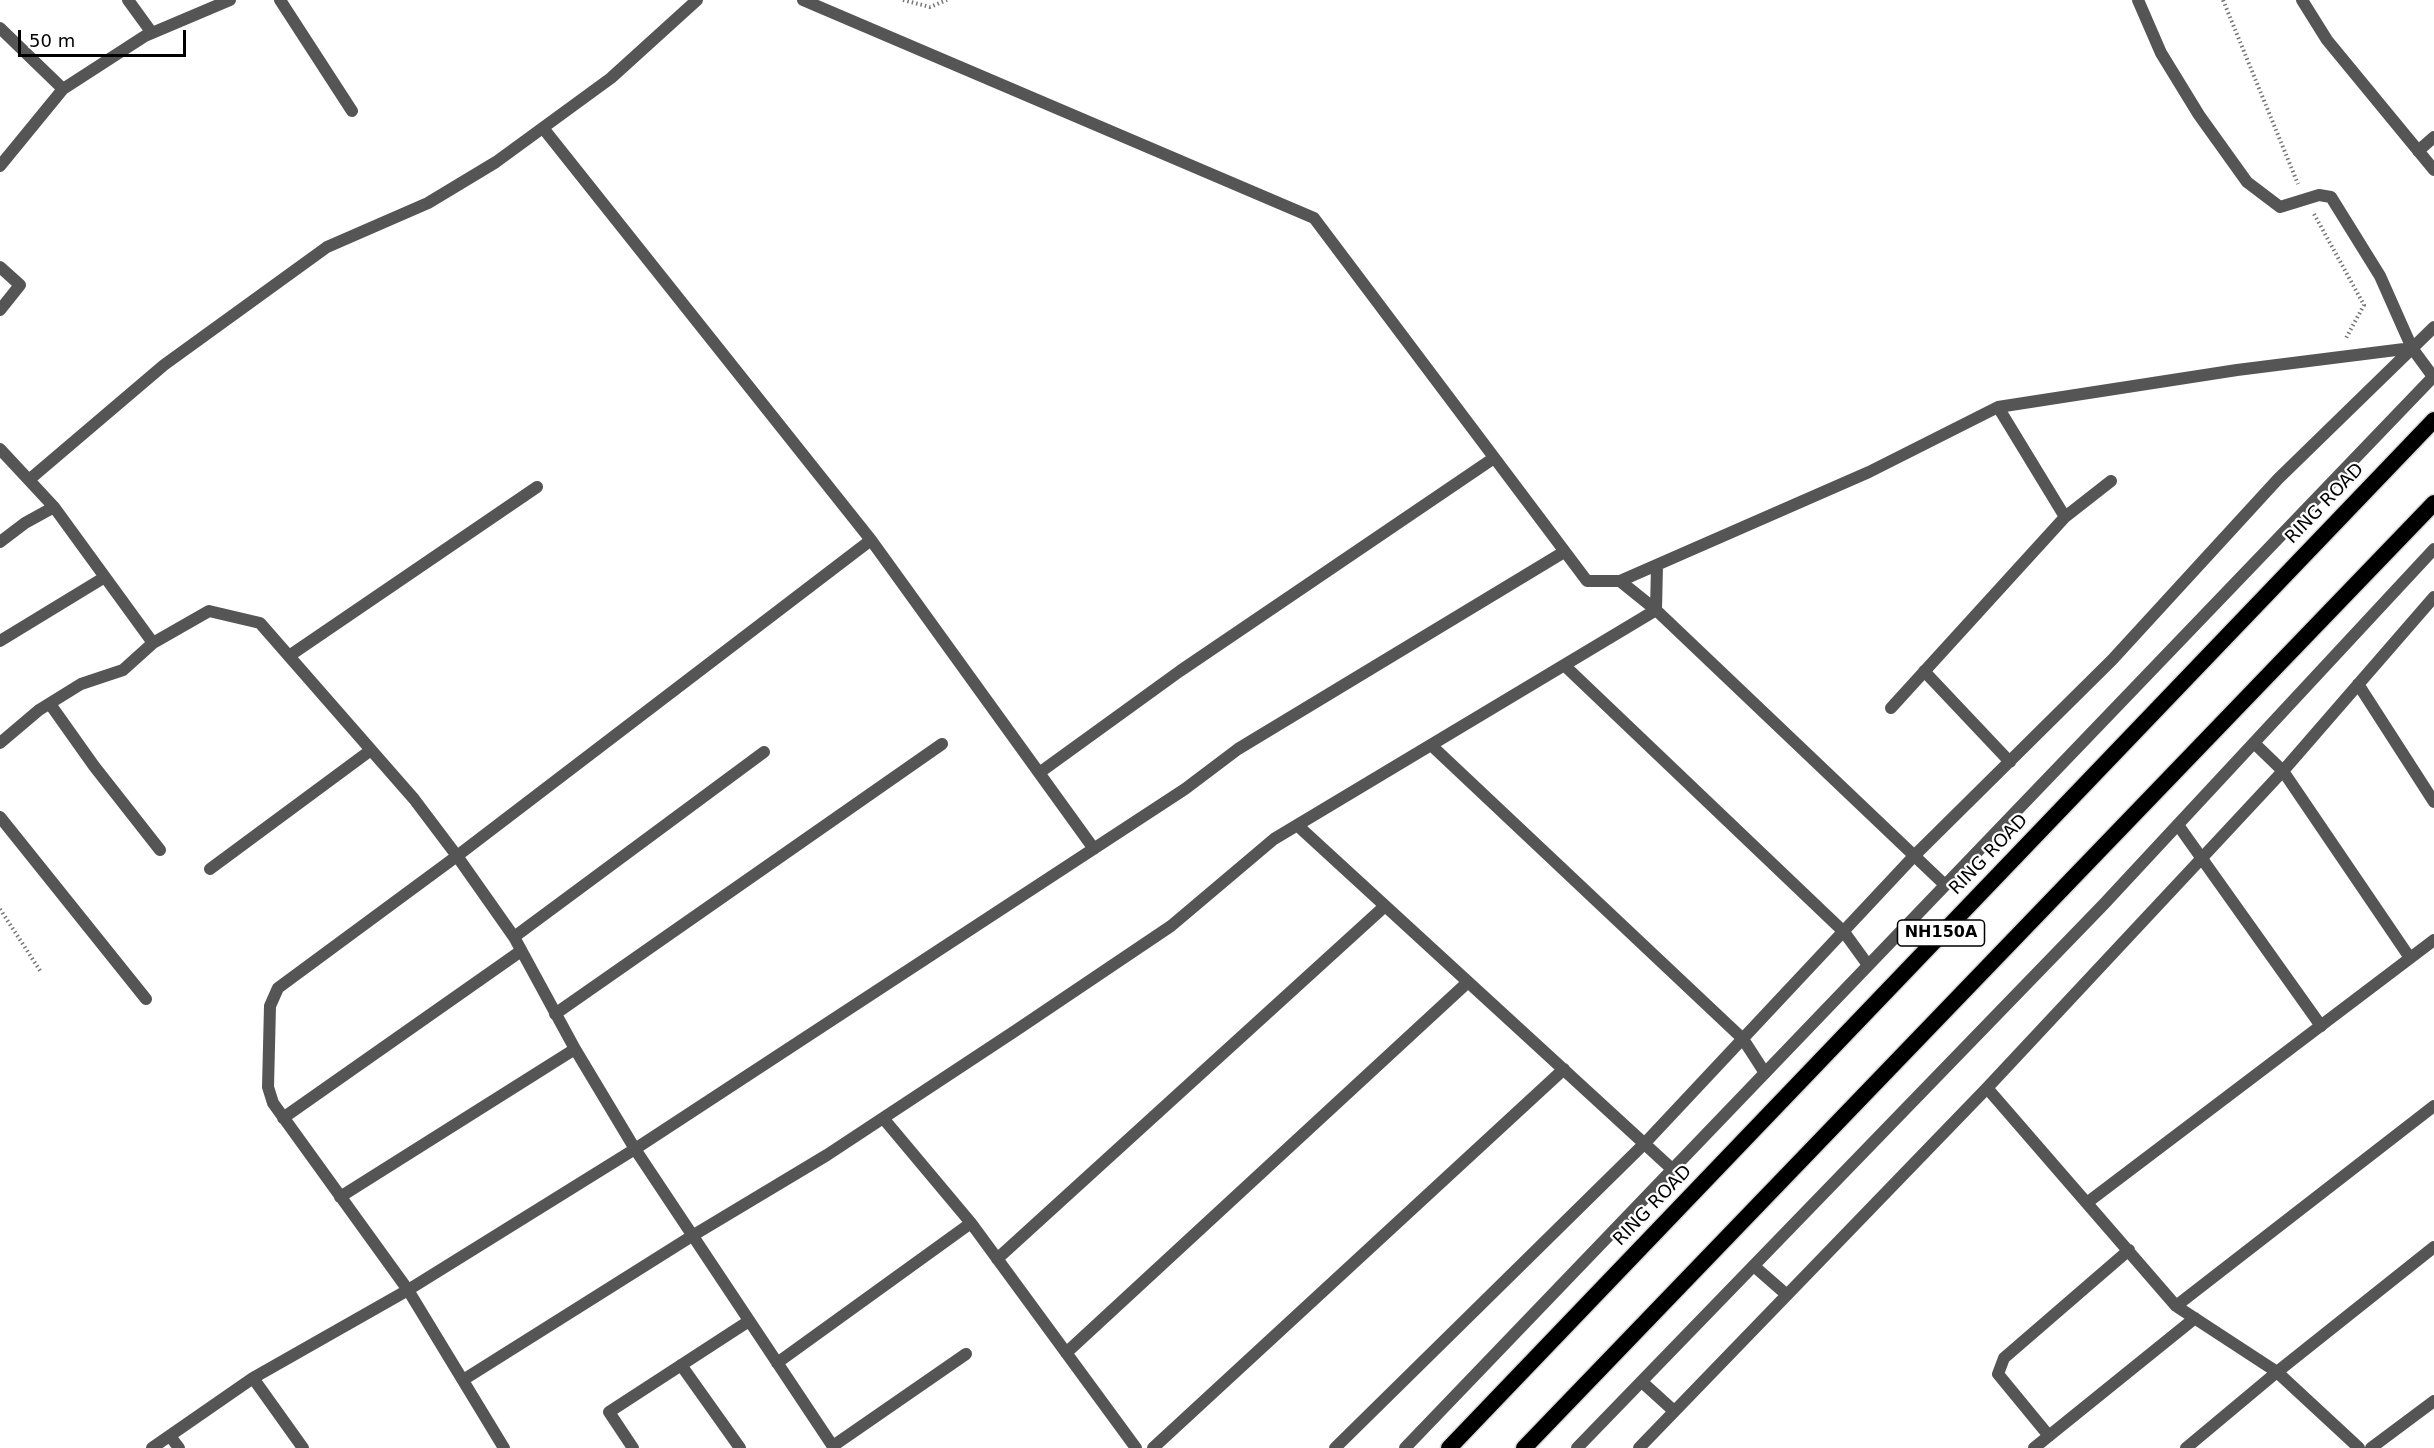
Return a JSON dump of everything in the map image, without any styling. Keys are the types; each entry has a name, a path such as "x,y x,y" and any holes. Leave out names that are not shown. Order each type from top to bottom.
{"highway":[{"name":"RING ROAD","path":"1449,1448 2434,420"},
{"name":"NH150A","path":"1524,1448 2434,503"}],"street":[{"path":"129,0 152,33"},
{"path":"0,166 63,89 152,33 230,0"},
{"path":"280,0 352,111"},
{"path":"30,479 164,365 327,247 428,204 496,162 611,78 697,0"},
{"path":"803,0 1314,218 1587,581 1620,581 1869,472 1998,407 2412,348"},
{"path":"1405,1448 2434,377 2412,348 2380,276 2331,197 2319,195 2307,201 2280,207 2247,182 2199,116 2172,71 2138,0"},
{"path":"2302,0 2327,40 2434,171"},
{"path":"0,28 63,89"},
{"path":"543,128 871,540 1094,849"},
{"path":"2418,151 2434,137"},
{"path":"0,267 20,285 0,310"},
{"path":"1335,1448 1645,1143 1914,856 2112,660 2278,479 2434,327"},
{"path":"1998,407 2065,517"},
{"path":"0,449 54,507 153,643"},
{"path":"1039,772 1180,671 1494,458"},
{"path":"1891,708 2065,517 2111,481"},
{"path":"290,656 537,487"},
{"path":"0,542 24,523 54,507"},
{"path":"504,1448 408,1290 273,1103 268,1087 270,1006 278,988 457,856 871,540"},
{"path":"1577,1448 1755,1267 2178,825 2434,549"},
{"path":"152,1448 253,1378 408,1290 635,1149 1185,789 1238,748 1564,552"},
{"path":"1656,610 1657,565"},
{"path":"0,641 105,577"},
{"path":"1620,581 1656,610 1945,885"},
{"path":"1639,1448 1987,1088 2283,771 2358,684 2432,605"},
{"path":"463,1380 826,1155 1171,926 1274,839 1656,610"},
{"path":"0,743 50,704 81,684 123,670 153,643 209,611 260,623 414,799 514,937 555,1014 635,1149 834,1447 966,1354"},
{"path":"1564,665 1844,932 1868,965"},
{"path":"1924,671 2010,762"},
{"path":"2358,684 2434,802"},
{"path":"50,704 94,766 160,850"},
{"path":"2254,743 2283,771 2410,958"},
{"path":"555,1014 942,744"},
{"path":"1431,745 1743,1039 1765,1073"},
{"path":"210,869 371,750"},
{"path":"514,937 764,752"},
{"path":"0,817 146,999"},
{"path":"1297,825 1672,1168"},
{"path":"2178,825 2321,1026"},
{"path":"997,1259 1385,906"},
{"path":"2088,1202 2434,940"},
{"path":"283,1118 521,951"},
{"path":"1066,1353 1468,982"},
{"path":"340,1197 575,1049"},
{"path":"1153,1448 1564,1069"},
{"path":"1987,1088 2176,1306 2277,1372 2359,1448"},
{"path":"2176,1306 2434,1106"},
{"path":"883,1118 971,1223 1136,1448"},
{"path":"777,1363 971,1223"},
{"path":"2186,1448 2434,1247"},
{"path":"2049,1436 1998,1374 2004,1358 2129,1250"},
{"path":"1755,1267 1787,1295"},
{"path":"2034,1448 2195,1318"},
{"path":"633,1448 609,1412 749,1321"},
{"path":"681,1365 740,1448"},
{"path":"253,1378 303,1448"},
{"path":"1642,1382 1674,1411"},
{"path":"2371,1448 2434,1401"},
{"path":"170,1436 179,1448"}],"path":[{"path":"903,0 930,8 947,0"},
{"path":"2223,0 2290,169 2364,305 2337,357"},
{"path":"0,909 41,972"}]}
